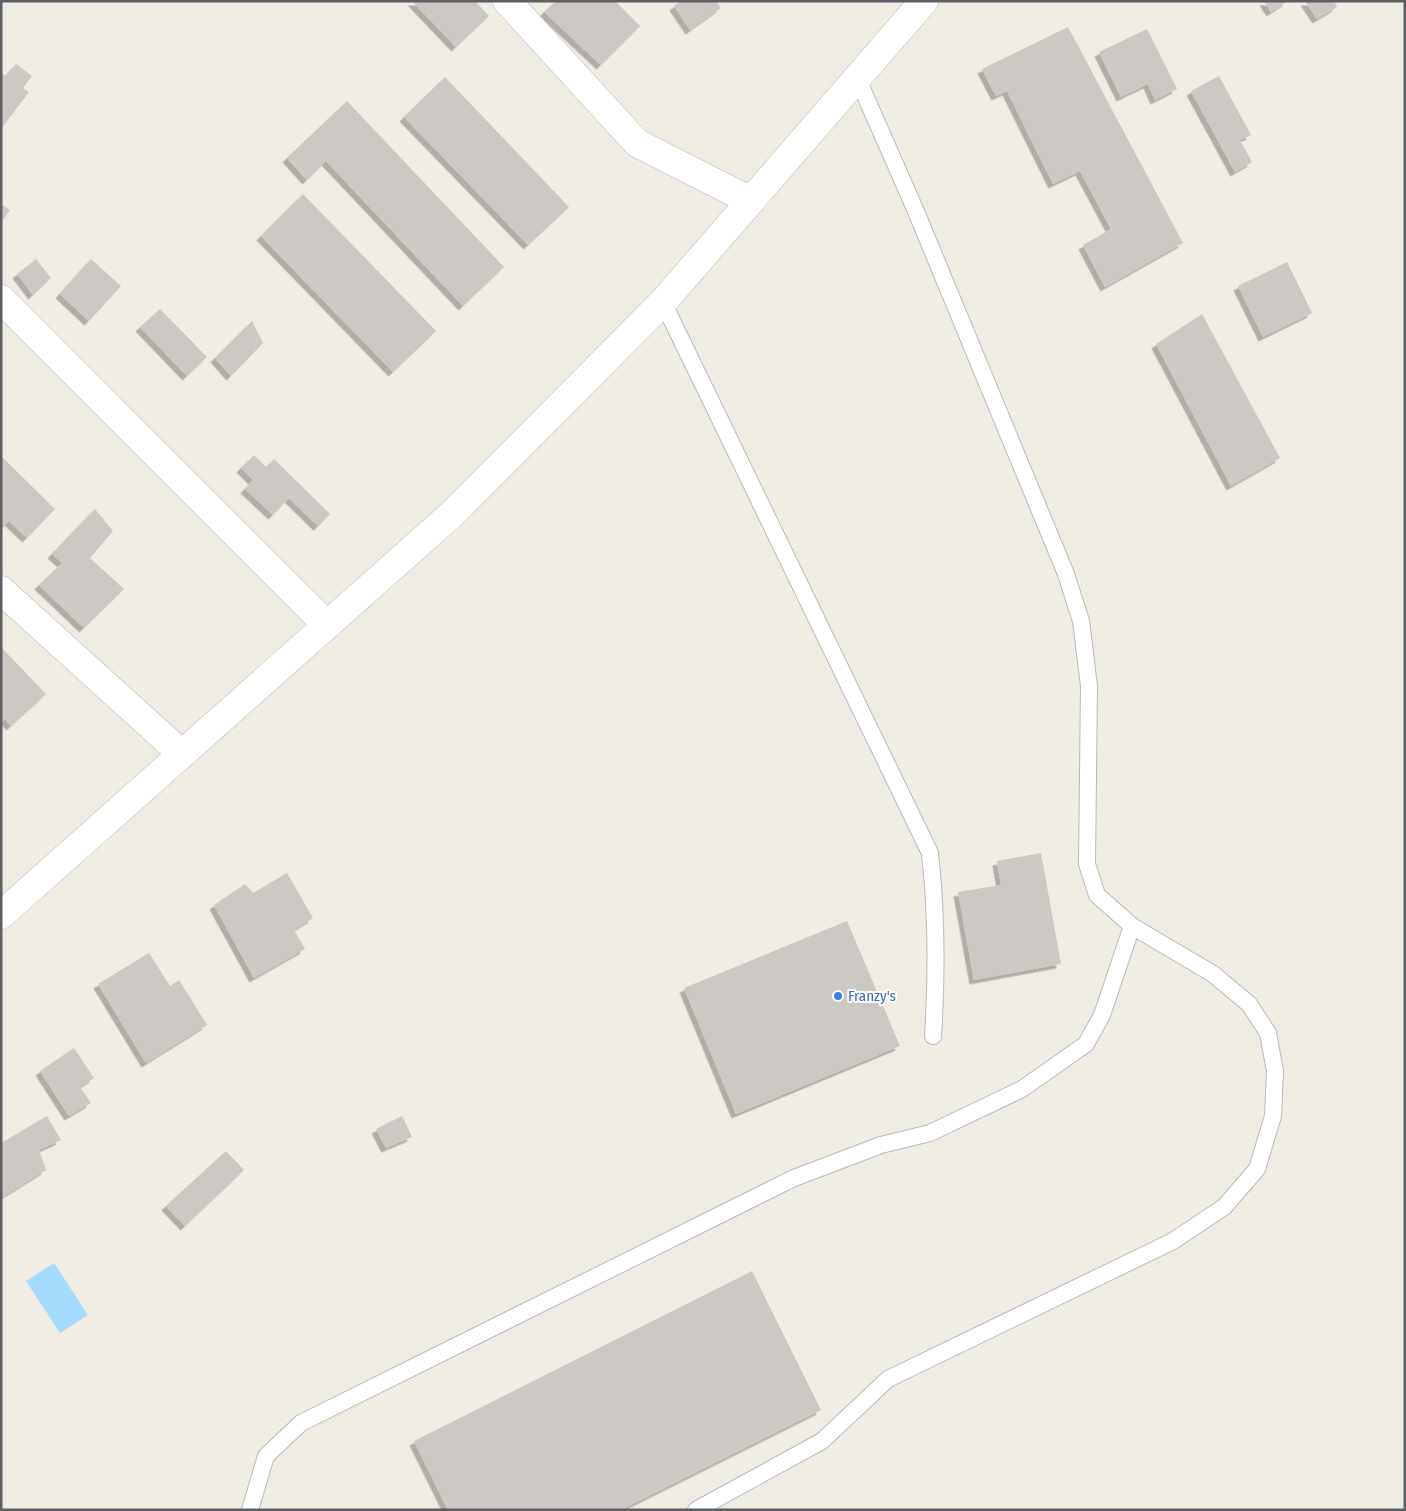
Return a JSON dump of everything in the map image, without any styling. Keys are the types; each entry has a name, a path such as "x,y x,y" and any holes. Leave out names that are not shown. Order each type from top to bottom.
{"street":[{"path":"507,1 637,142 751,201"},
{"path":"1,915 452,514 663,302 856,77 924,1"},
{"path":"1,299 327,625"},
{"path":"1,590 182,754"}],"lane":[{"path":"696,1510 822,1441 888,1379 1173,1241 1224,1207 1257,1169 1273,1116 1275,1071 1268,1033 1249,1004 1213,974 1132,926 1097,895 1087,864 1089,686 1081,621 1066,574 915,209 856,77"},
{"path":"663,302 930,853 936,911 937,970 933,1036"},
{"path":"250,1510 266,1456 301,1423 794,1178 881,1145 930,1133 1022,1089 1086,1044 1102,1015 1132,926"}],"water":[{"path":"54,1263 88,1315 60,1333 26,1281"}],"building":[{"path":"412,1 475,1 489,16 456,47"},
{"path":"556,1 615,1 640,26 601,65 544,12"},
{"path":"681,1 716,1 721,8 690,30 674,6"},
{"path":"1264,1 1288,1 1271,12"},
{"path":"1305,1 1334,1 1337,7 1317,19"},
{"path":"1068,27 1183,243 1105,287 1083,245 1111,229 1080,171 1053,184 1007,91 996,96 982,69"},
{"path":"1147,29 1177,89 1155,100 1148,84 1121,97 1099,52"},
{"path":"16,64 32,76 23,88 29,92 1,129 1,73 6,76"},
{"path":"1219,76 1251,135 1240,140 1252,162 1235,172 1191,91"},
{"path":"445,77 569,207 528,245 404,117"},
{"path":"347,101 504,267 463,306 326,161 307,180 287,158"},
{"path":"303,194 436,331 393,372 261,236"},
{"path":"1,204 10,210 1,223"},
{"path":"36,259 51,278 33,295 17,274"},
{"path":"91,259 121,286 89,321 60,294"},
{"path":"1287,262 1312,313 1263,337 1238,286"},
{"path":"160,309 207,357 187,376 140,327"},
{"path":"1202,314 1280,458 1231,486 1156,344"},
{"path":"252,321 263,343 231,376 215,358"},
{"path":"254,455 266,467 274,459 330,514 318,526 289,498 273,515 245,489 253,480 241,468"},
{"path":"1,456 55,509 27,538 9,521 1,529"},
{"path":"95,509 113,531 90,558 124,589 84,628 39,585 62,563 52,554"},
{"path":"1,647 46,694 11,726 5,719 1,723"},
{"path":"1041,853 1061,964 974,980 958,892 1001,885 997,861"},
{"path":"287,873 313,918 294,930 305,949 254,978 214,905 245,884 253,893"},
{"path":"847,921 900,1046 736,1114 684,988"},
{"path":"149,953 170,986 179,980 207,1025 146,1063 98,984"},
{"path":"74,1048 94,1078 80,1087 91,1103 69,1116 40,1071"},
{"path":"47,1116 61,1140 39,1150 46,1170 1,1198 1,1143"},
{"path":"402,1116 412,1137 386,1148 376,1129"},
{"path":"226,1151 244,1170 185,1226 166,1206"},
{"path":"752,1271 821,1410 621,1510 448,1510 414,1441"}],"place":[{"name":"Franzy's","path":"838,996"}]}
